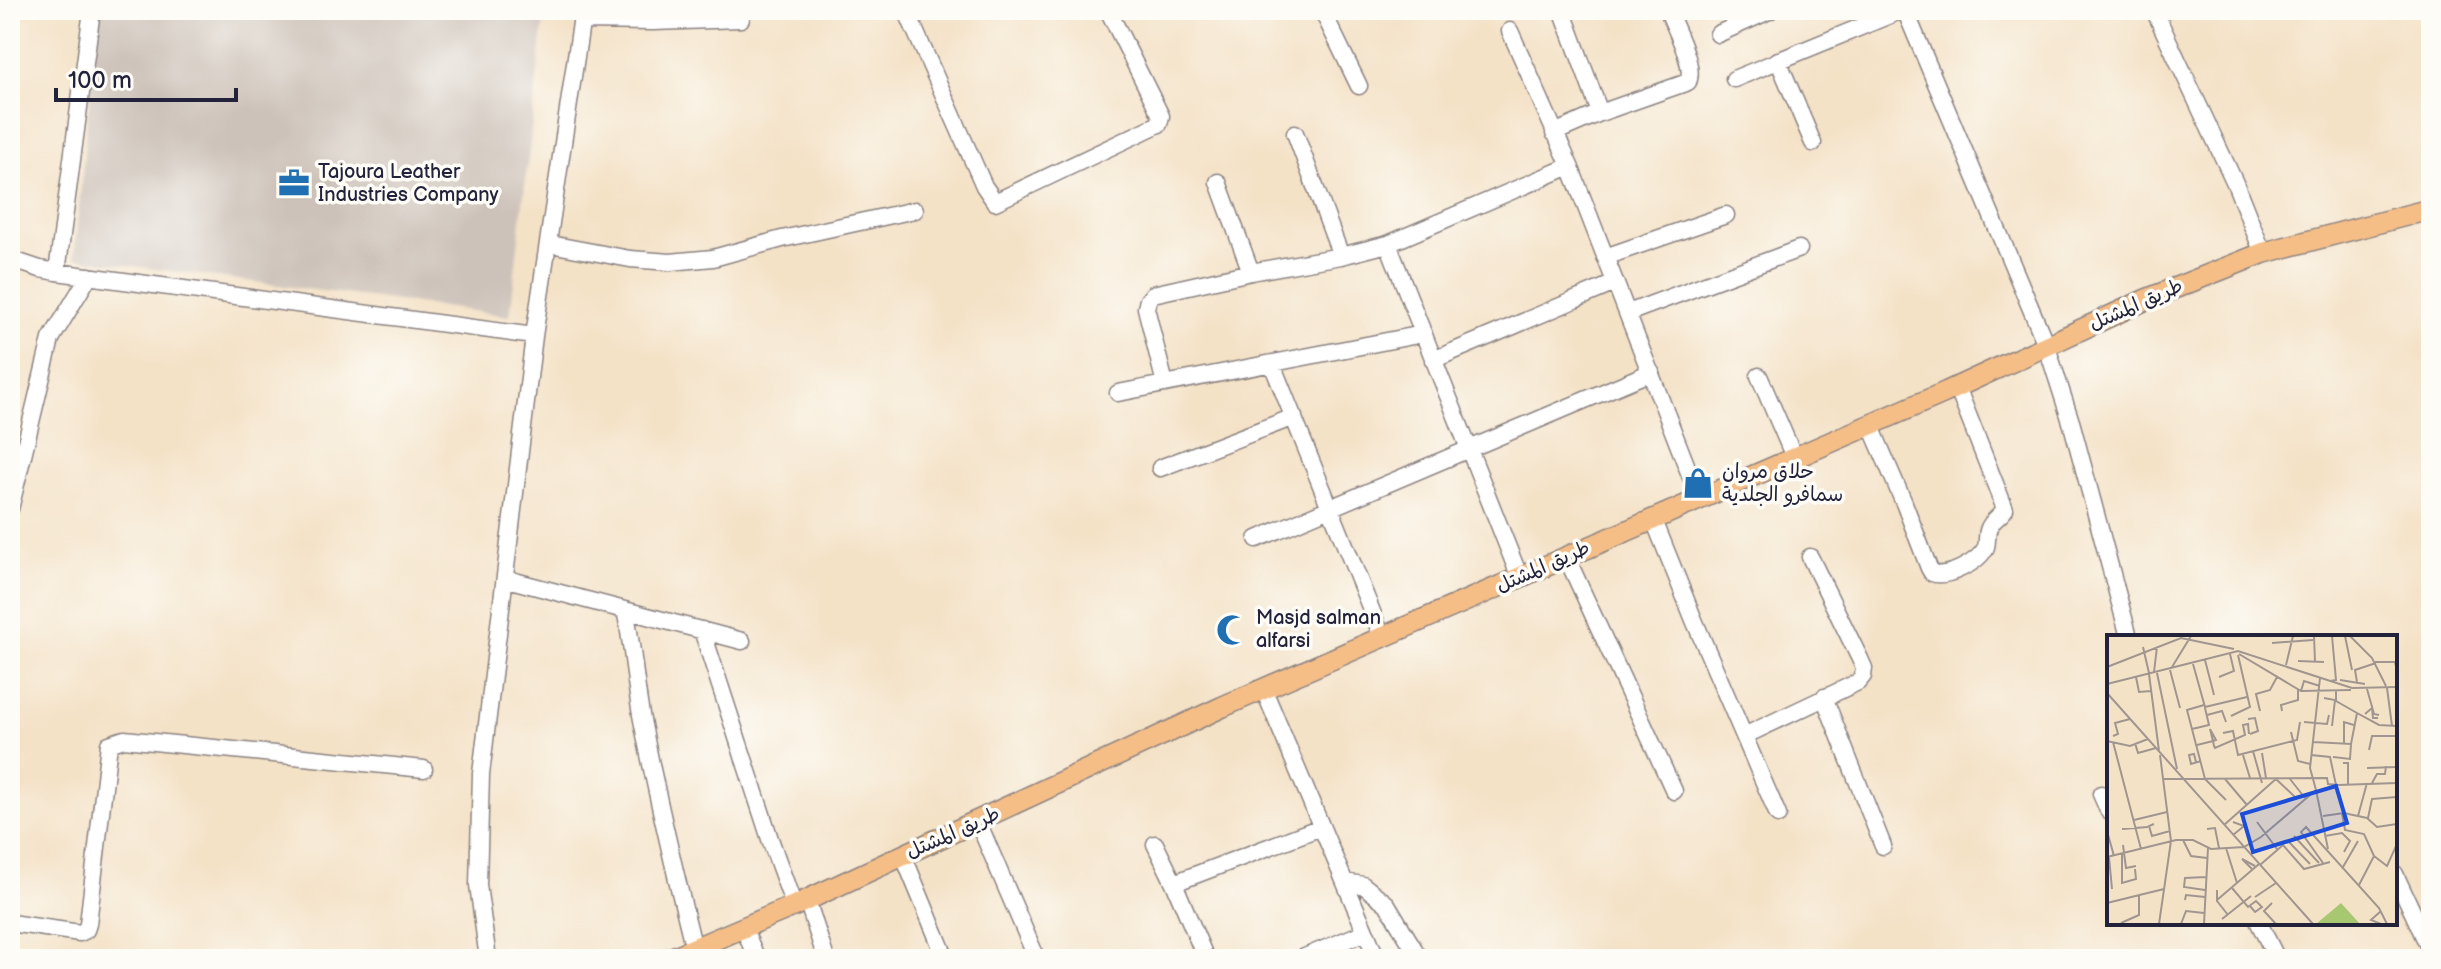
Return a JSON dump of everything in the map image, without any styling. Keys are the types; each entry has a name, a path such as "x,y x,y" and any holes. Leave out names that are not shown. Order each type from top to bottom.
{"main road":[{"name":"طريق المشتل","path":"669,959 744,929 1222,707 1957,387 2145,300 2263,253 2431,209"}],"street":[{"path":"57,272 92,10"},
{"path":"906,10 984,186 995,202 1159,124 1161,116 1108,10"},
{"path":"1322,10 1359,86"},
{"path":"1554,133 1688,82 1692,75 1690,65 1668,10"},
{"path":"1734,79 1903,10 2047,347 2072,425 2128,635"},
{"path":"2154,10 2235,183 2263,253"},
{"path":"1563,12 1600,113"},
{"path":"1718,34 1762,12"},
{"path":"488,959 478,885 481,774 534,336 582,15 653,22 741,19"},
{"path":"1510,31 1570,166 1699,498"},
{"path":"1778,60 1813,143"},
{"path":"1295,133 1341,256"},
{"path":"1165,384 1146,308 1153,294 1388,244 1570,166"},
{"path":"1218,182 1251,272"},
{"path":"550,244 630,259 670,262 713,258 782,239 915,210"},
{"path":"1605,257 1726,215"},
{"path":"1388,244 1520,578"},
{"path":"1628,313 1799,249"},
{"path":"10,259 57,272 534,336"},
{"path":"10,509 51,339 89,276"},
{"path":"1433,360 1615,283"},
{"path":"1118,393 1423,334"},
{"path":"1272,364 1383,639"},
{"path":"1257,539 1651,372"},
{"path":"1759,376 1794,457"},
{"path":"1870,424 1929,568 1932,573 1942,576 1981,554 1986,547 1989,526 2005,509 1957,387"},
{"path":"1160,468 1294,417"},
{"path":"1653,518 1778,815"},
{"path":"1566,556 1674,791"},
{"path":"1744,736 1858,682 1863,676 1864,668 1810,557"},
{"path":"507,579 742,641"},
{"path":"625,610 633,647 641,717 694,949"},
{"path":"702,630 770,839 826,959"},
{"path":"1264,690 1377,959"},
{"path":"1824,697 1883,846"},
{"path":"10,923 80,933 86,930 109,744 115,741 124,739 424,769"},
{"path":"2101,794 2107,808"},
{"path":"978,822 1037,959"},
{"path":"1174,883 1321,827"},
{"path":"1155,844 1206,959"},
{"path":"903,855 946,959"},
{"path":"2397,878 2431,952"},
{"path":"1345,882 1363,885 1387,904 1420,959"},
{"path":"2260,925 2277,959"},
{"path":"744,929 757,959"},
{"path":"1300,959 1365,932"}],"shaded area":[{"path":"98,10 545,10 510,316 74,258"}],"place":[{"name":"Tajoura Leather Industries Company","path":"294,183"},
{"name":"حلاق مروان سمافرو الجلدية","path":"1698,483"},
{"name":"Masjd salman alfarsi","path":"1232,630"}]}
